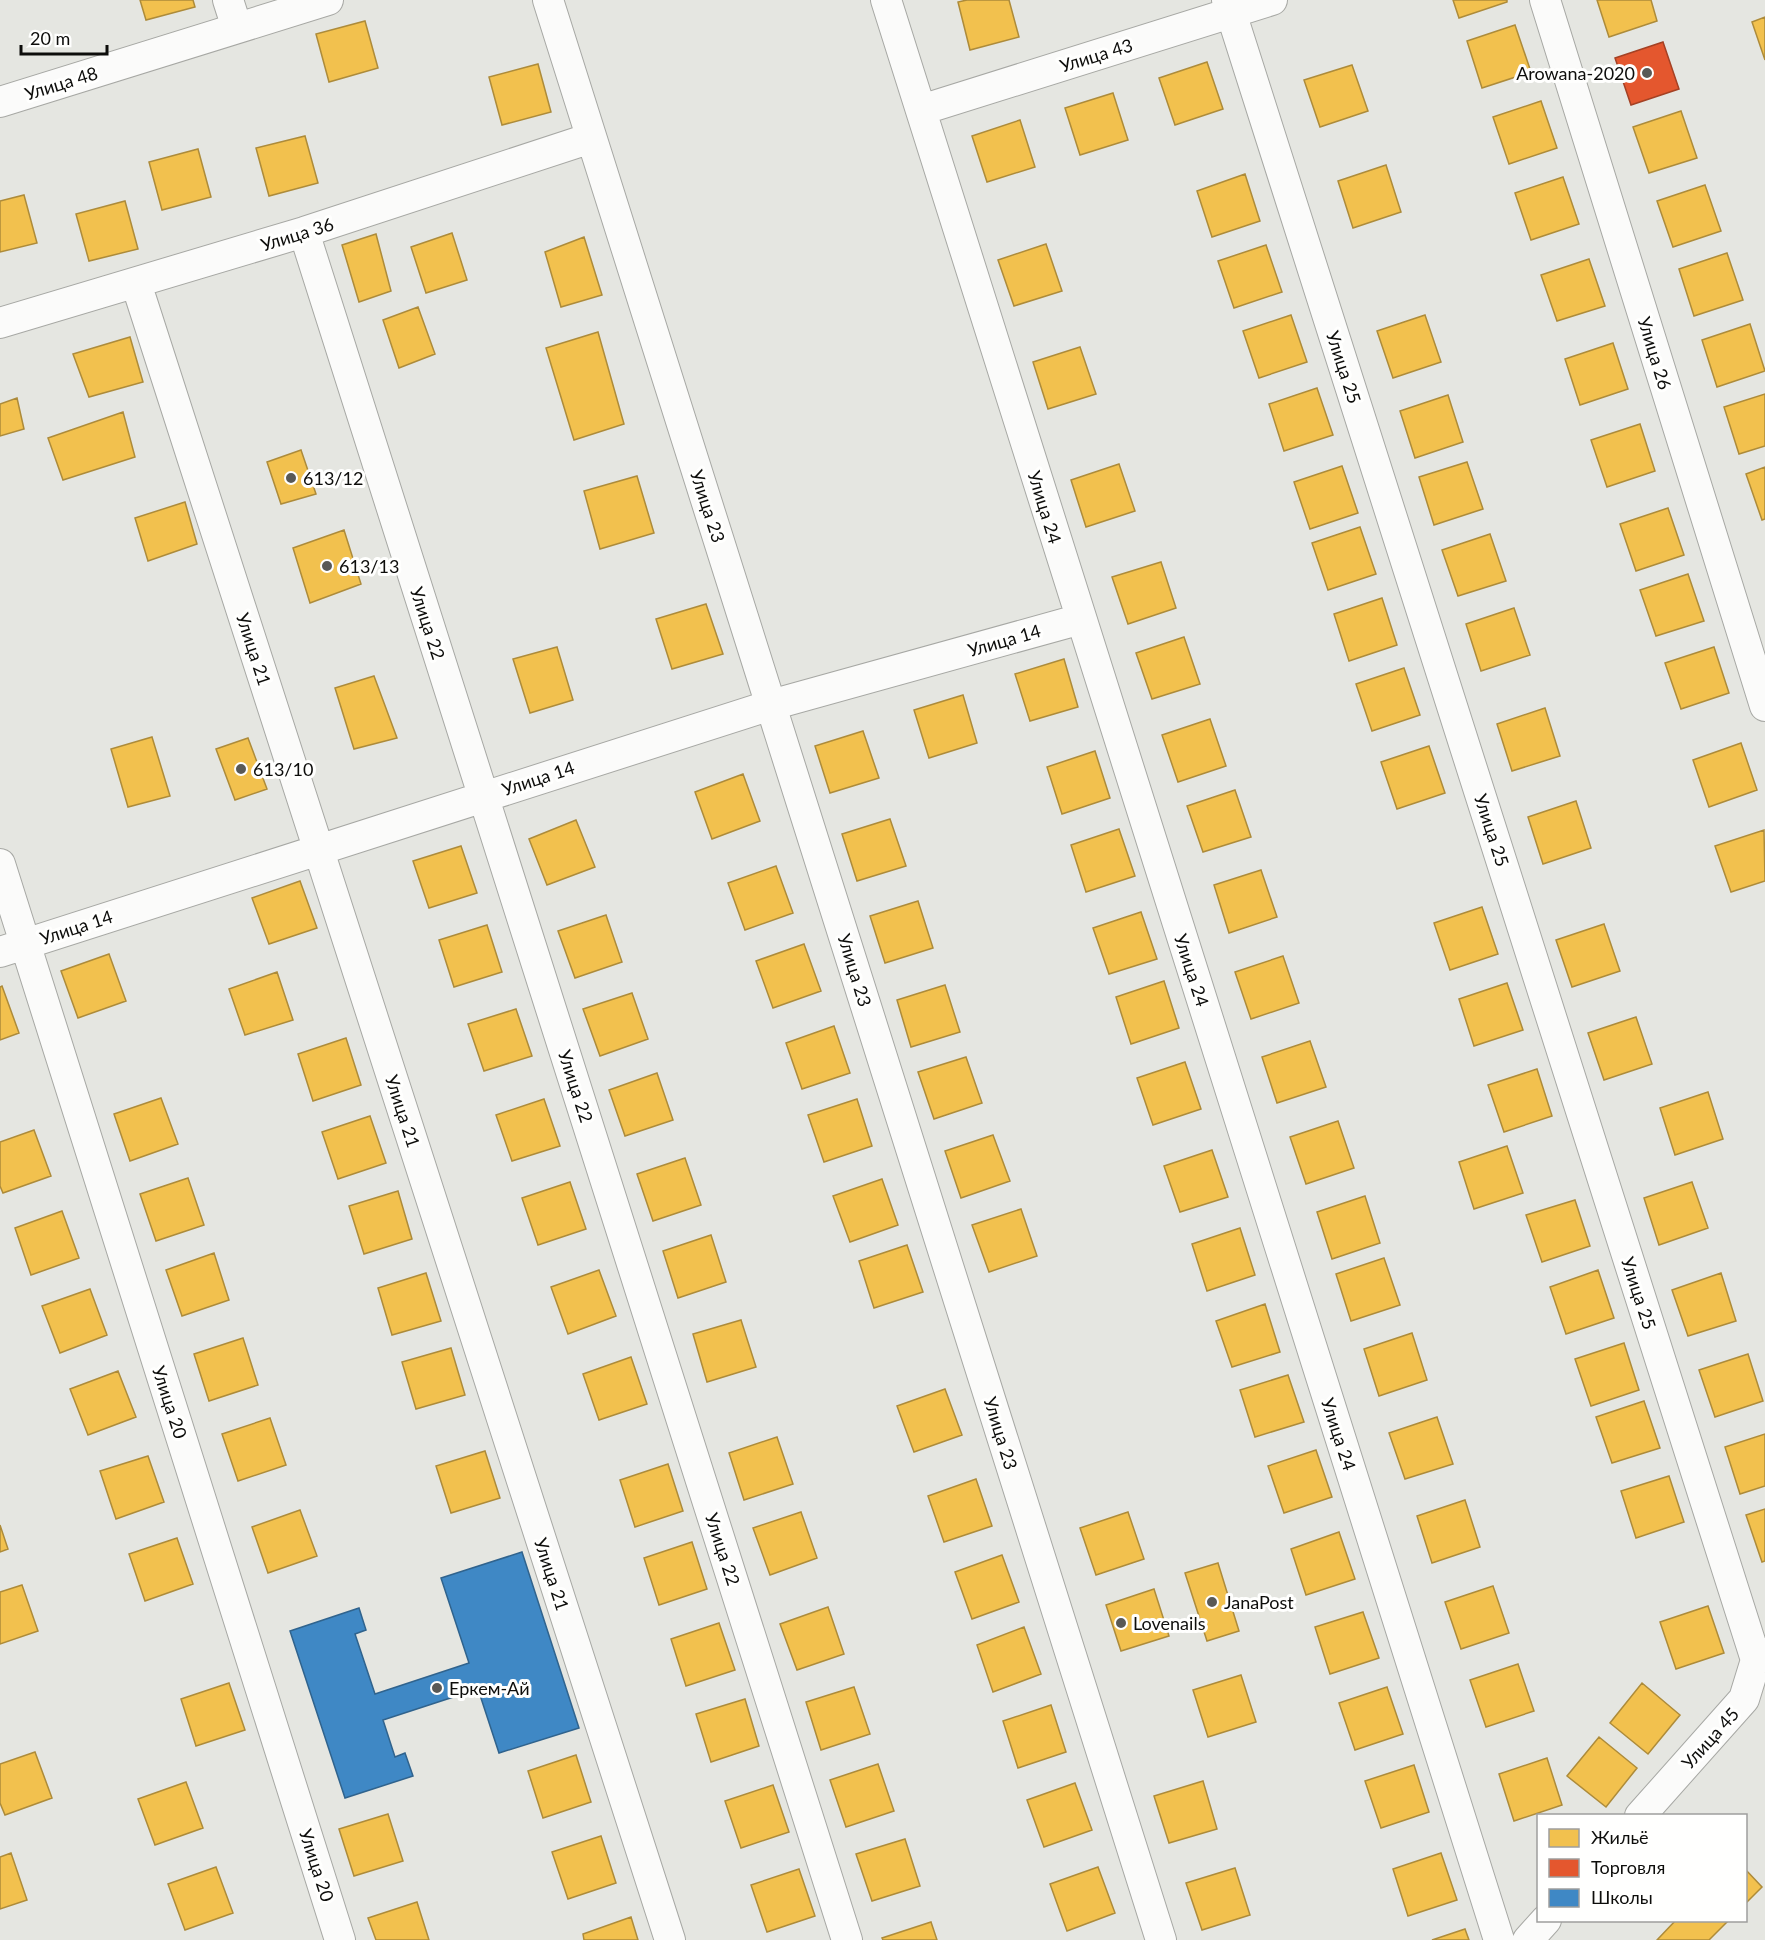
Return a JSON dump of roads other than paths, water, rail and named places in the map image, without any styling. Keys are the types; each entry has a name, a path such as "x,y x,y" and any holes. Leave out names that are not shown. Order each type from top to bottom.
{"street":[{"path":"228,0 237,28"},
{"name":"Улица 48","path":"0,102 328,0"},
{"name":"Улица 23","path":"548,0 1161,1940"},
{"name":"Улица 24","path":"886,0 1499,1940"},
{"name":"Улица 43","path":"921,110 1229,7 1272,0"},
{"name":"Улица 26","path":"1545,0 1765,706"},
{"name":"Улица 25","path":"1229,7 1761,1656"},
{"name":"Улица 36","path":"0,323 304,232 591,138"},
{"name":"Улица 22","path":"304,232 847,1940"},
{"name":"Улица 21","path":"136,283 670,1940"},
{"name":"Улица 14","path":"13,948 771,705 1081,619"},
{"name":"Улица 20","path":"0,864 13,948 340,1940"},
{"name":"Улица 45","path":"1641,1814 1744,1699 1761,1656"},
{"path":"1528,1940 1544,1922"}],"place":[{"name":"Arowana-2020","path":"1647,73"},
{"name":"613/12","path":"291,478"},
{"name":"613/13","path":"327,566"},
{"name":"613/10","path":"241,769"},
{"name":"JanaPost","path":"1212,1602"},
{"name":"Lovenails","path":"1121,1623"},
{"name":"Еркем-Ай","path":"437,1688"}]}
